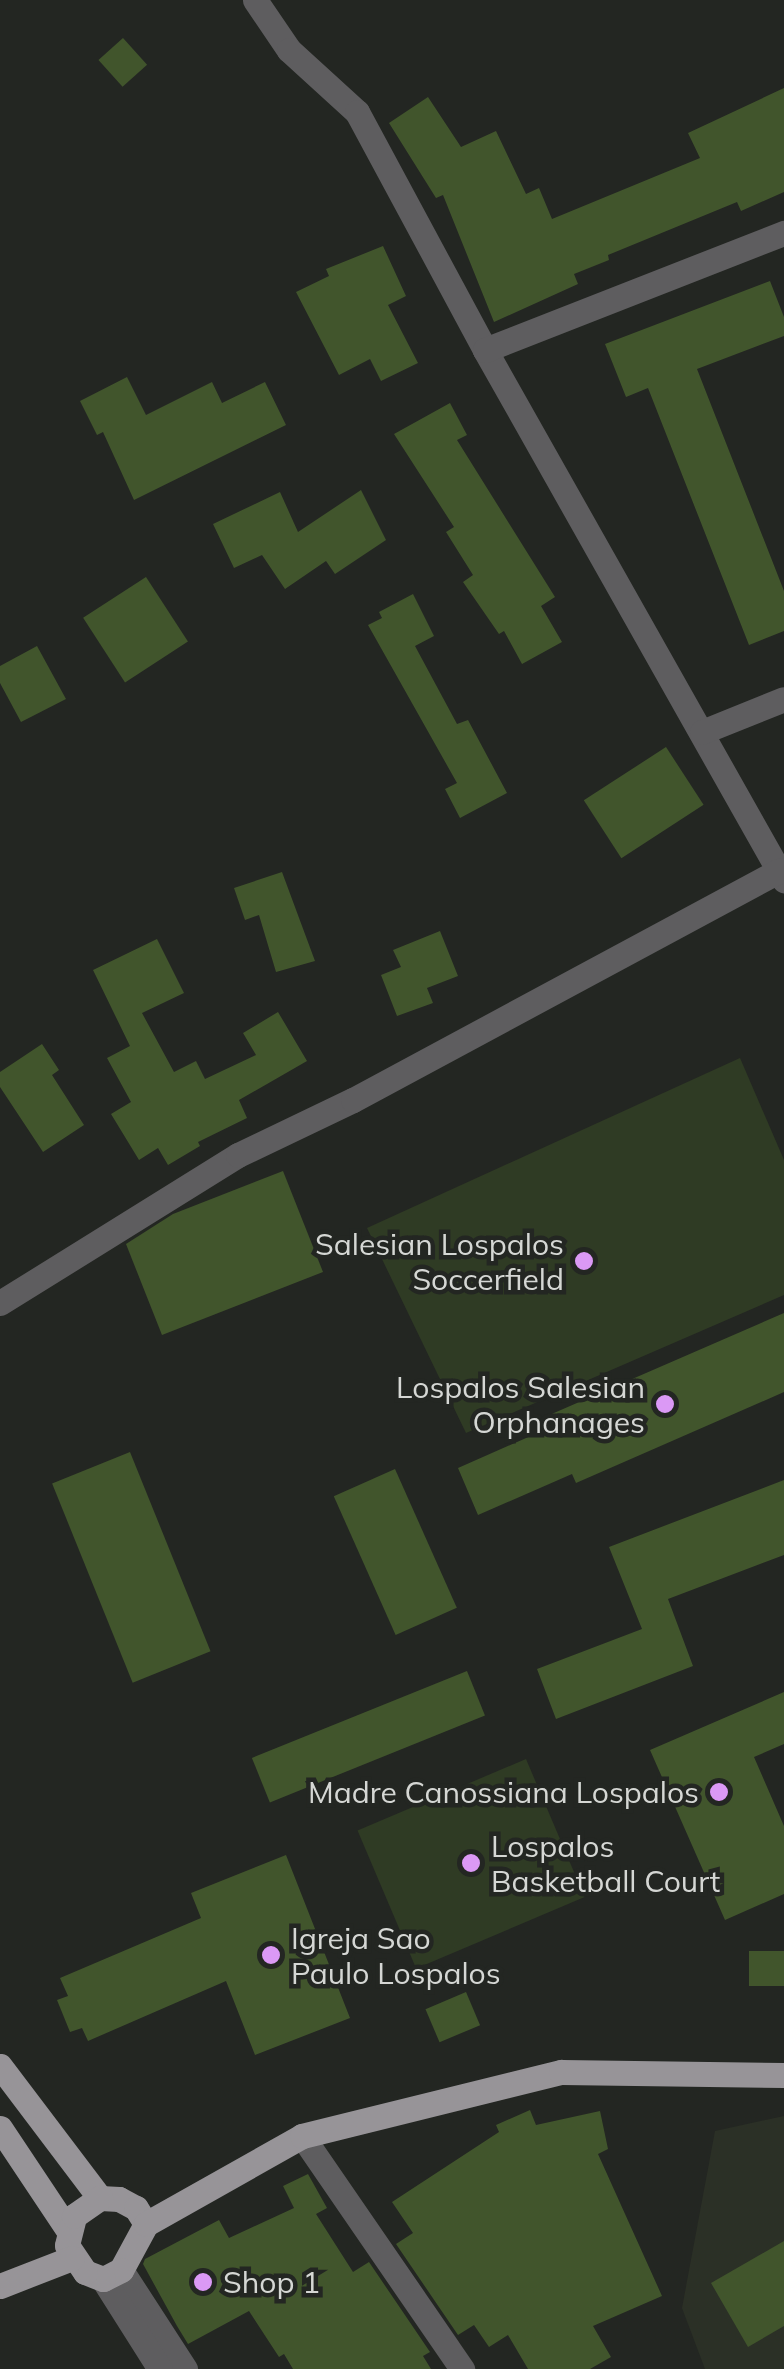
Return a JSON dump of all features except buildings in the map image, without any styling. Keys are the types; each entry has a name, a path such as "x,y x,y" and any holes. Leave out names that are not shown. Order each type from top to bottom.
{"main road":[{"path":"0,2066 100,2198"},
{"path":"0,2128 68,2230 72,2258 86,2272 112,2274 146,2224 302,2136 562,2072 784,2075"},
{"path":"68,2230 85,2204 100,2198 119,2199 136,2208 146,2224"},
{"path":"0,2286 72,2258"}],"street":[{"path":"0,1304 238,1155 353,1100 782,875 485,350 357,112 289,50 255,0"},
{"path":"485,350 784,233"},
{"path":"702,732 784,699"},
{"path":"302,2136 462,2369"},
{"path":"112,2274 160,2369"},
{"path":"112,2274 185,2369"}],"shaded area":[{"path":"784,2116 784,2369 705,2369 682,2308 715,2131"}],"green space":[{"name":"Salesian Lospalos Soccerfield","path":"740,1058 784,1160 784,1295 466,1433 367,1228"},
{"name":"Lospalos Basketball Court","path":"526,1759 585,1897 416,1969 358,1831"}],"place":[{"name":"Salesian Lospalos Soccerfield","path":"584,1261"},
{"name":"Lospalos Salesian Orphanages","path":"665,1404"},
{"name":"Madre Canossiana Lospalos","path":"719,1792"},
{"name":"Lospalos Basketball Court","path":"471,1863"},
{"name":"Igreja Sao Paulo Lospalos","path":"271,1955"},
{"name":"Shop 1","path":"203,2282"}]}
